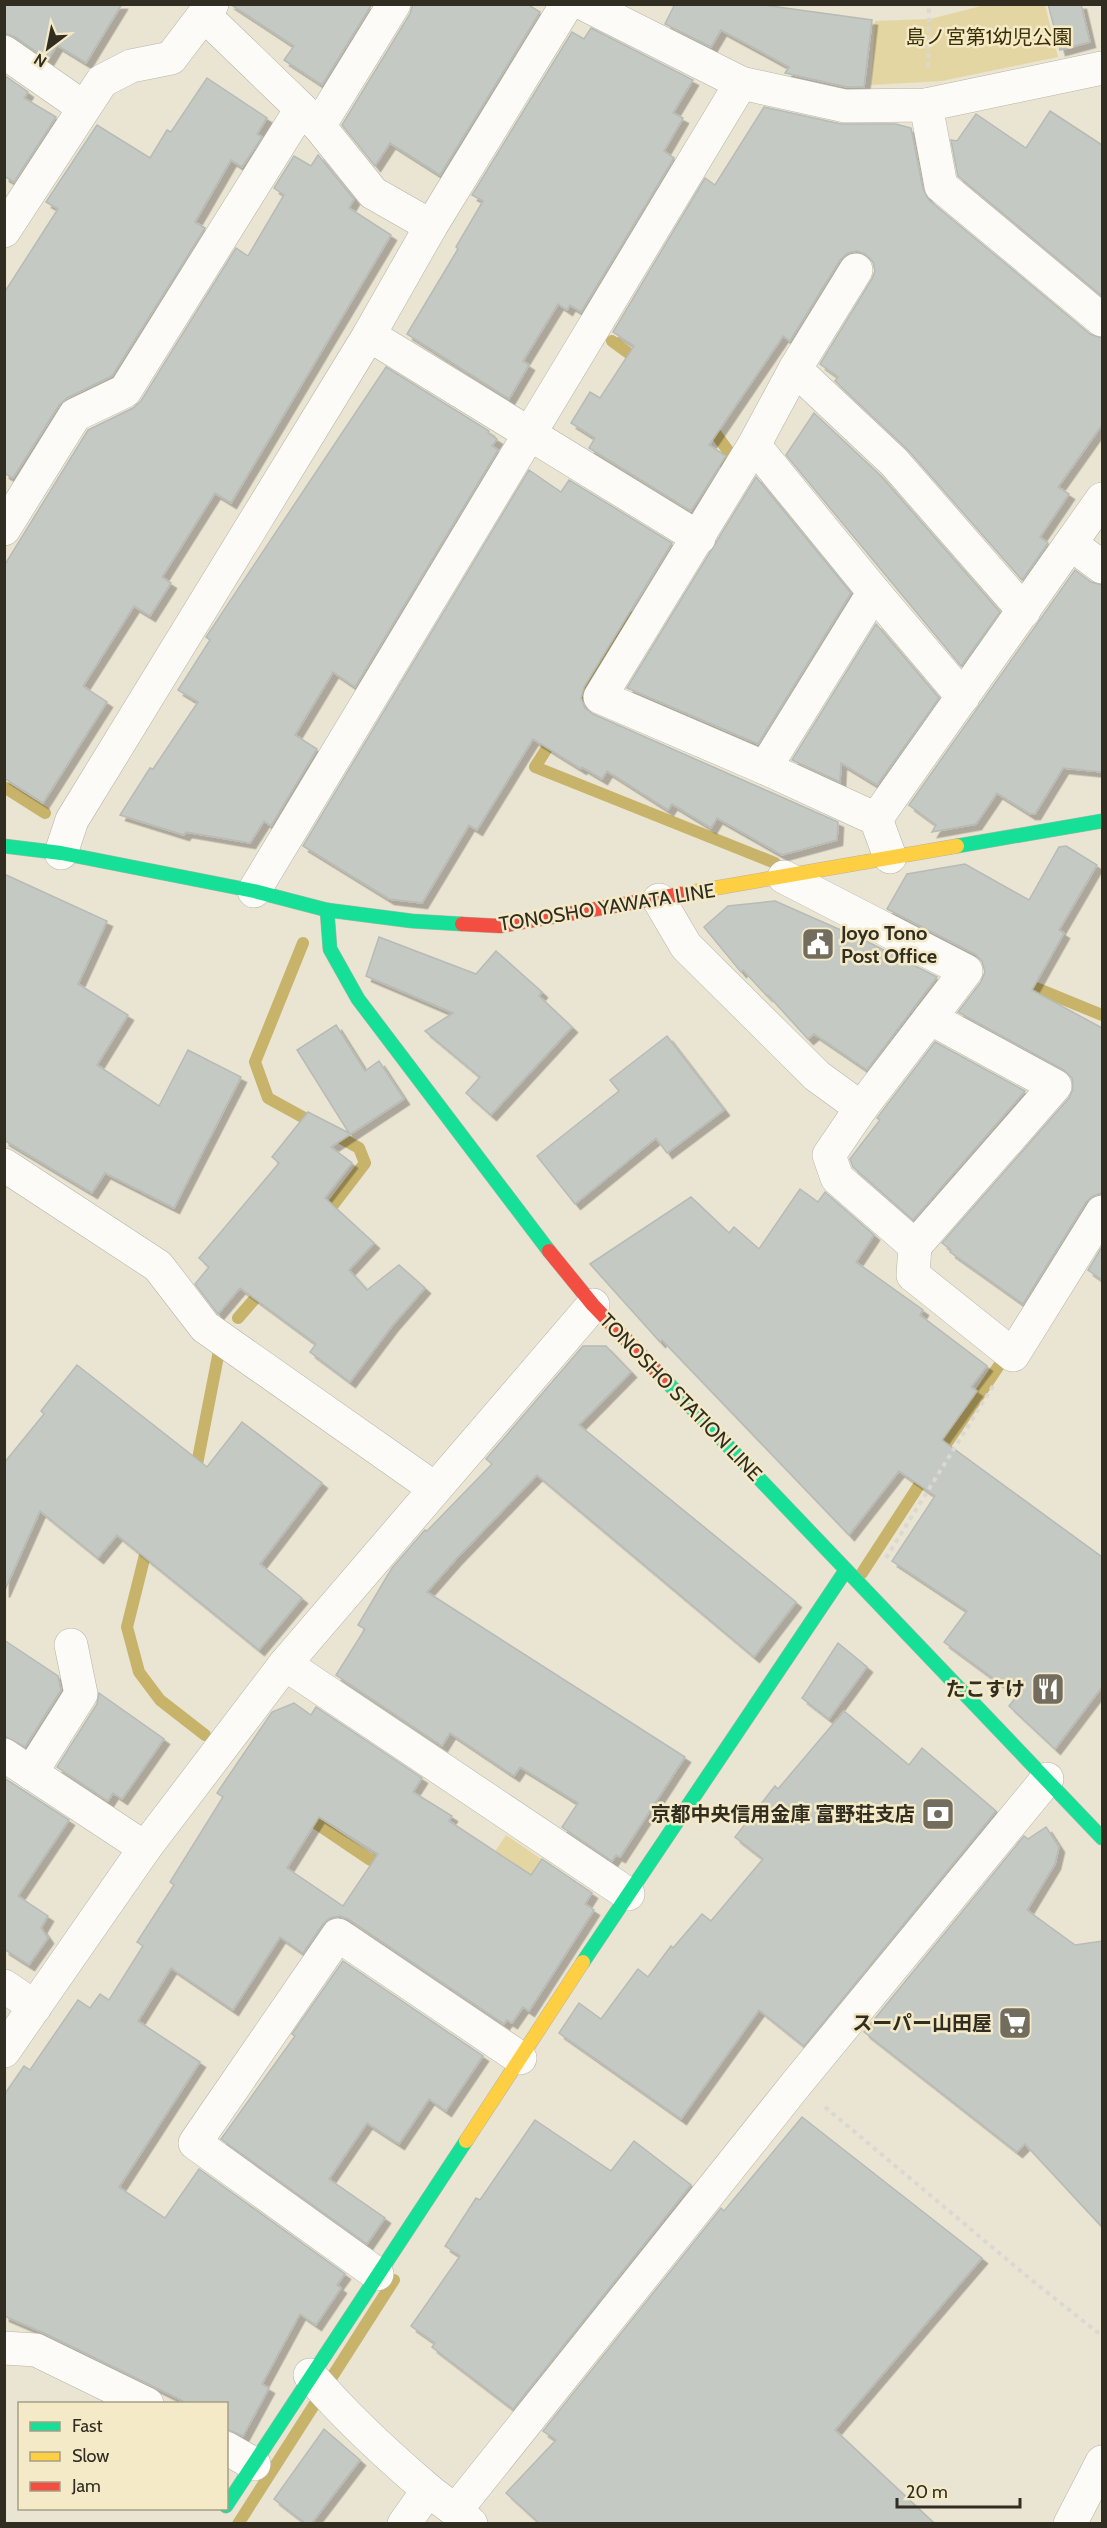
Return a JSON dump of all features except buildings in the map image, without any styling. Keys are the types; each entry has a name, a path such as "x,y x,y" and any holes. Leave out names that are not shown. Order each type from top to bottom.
{"main road":[{"name":"TONOSHO YAWATA LINE","path":"7,851 61,853 254,891 327,910 412,921 500,926 1102,821"},
{"name":"TONOSHO STATION LINE","path":"327,910 330,949 358,999 553,1257 593,1305 1102,1838"},
{"path":"228,2500 240,2456 310,2375 628,1894 846,1570"}],"street":[{"path":"4,529 75,415 125,391 310,118 394,4"},
{"path":"61,853 72,820 369,335 431,226 567,4"},
{"path":"584,4 741,83 845,106 926,105 1098,74"},
{"path":"4,231 83,106 102,81 131,66 171,58 208,10 310,118 373,193 431,226"},
{"path":"4,52 83,106"},
{"path":"254,891 741,83"},
{"path":"926,105 940,186 1102,320"},
{"path":"856,270 795,369 754,445 699,538 600,697 876,819 890,857"},
{"path":"369,335 699,538"},
{"path":"795,369 894,462 1024,611"},
{"path":"754,445 873,592 963,697"},
{"path":"876,819 1102,499"},
{"path":"1071,544 1102,567"},
{"path":"765,768 873,592"},
{"path":"784,877 966,971 861,1108 829,1155 837,1178 915,1246"},
{"path":"659,900 687,945 817,1076 861,1108"},
{"path":"930,1018 1055,1086 915,1246 913,1275 1013,1355 1102,1212"},
{"path":"4,1165 158,1266 205,1327 434,1488"},
{"path":"4,2051 145,1848 285,1664 593,1305"},
{"path":"31,1773 81,1694 70,1645"},
{"path":"285,1664 628,1894"},
{"path":"4,1755 145,1848"},
{"path":"310,2375 336,2405 428,2490 464,2517 797,2083 1047,1779"},
{"path":"377,2274 195,2143 338,1935 519,2058"},
{"path":"4,1986 35,2007"},
{"path":"4,2348 36,2350 145,2402"},
{"path":"1070,2523 1102,2462"},
{"path":"404,2523 428,2490"},
{"path":"216,2523 224,2510"}],"path":[{"path":"926,105 929,4"},
{"path":"866,1591 1013,1355"},
{"path":"797,2083 1029,2278 1102,2336"}],"green space":[{"name":"島ノ宮第1幼児公園","path":"985,5 1045,5 1058,57 942,81 871,85 875,21 930,19"},
{"path":"506,1835 547,1863 509,1922 466,1895"}],"waterway":[{"path":"612,341 642,363"},
{"path":"708,423 731,455 726,465"},
{"path":"575,704 630,617"},
{"path":"556,734 535,767 775,863"},
{"path":"4,787 45,813"},
{"path":"303,943 255,1062 268,1098 359,1148 365,1163 323,1218"},
{"path":"1019,981 1102,1015"},
{"path":"238,1318 265,1287"},
{"path":"190,1474 197,1464 219,1351"},
{"path":"938,1456 998,1367"},
{"path":"862,1573 927,1473"},
{"path":"148,1543 127,1627 139,1672 160,1700 205,1735"},
{"path":"304,1815 369,1859 388,1868"},
{"path":"238,2524 394,2280"}],"traffic: fast":[{"path":"957,846 1102,821"},
{"path":"4,846 61,853 254,891 327,910 412,921 462,924"},
{"path":"327,910 330,949 358,999 549,1251"},
{"path":"665,1380 1102,1838"},
{"path":"583,1962 846,1570"},
{"path":"228,2503 466,2141"}],"traffic: slow":[{"path":"681,894 957,846"},
{"path":"466,2141 583,1962"}],"traffic: jam":[{"path":"462,924 500,926 681,894"},
{"path":"549,1251 593,1305 665,1380"}],"place":[{"name":"Joyo Tono Post Office","path":"818,944"},
{"name":"たこすけ","path":"1048,1689"},
{"name":"京都中央信用金庫 富野荘支店","path":"938,1814"},
{"name":"スーパー山田屋","path":"1015,2023"}]}
